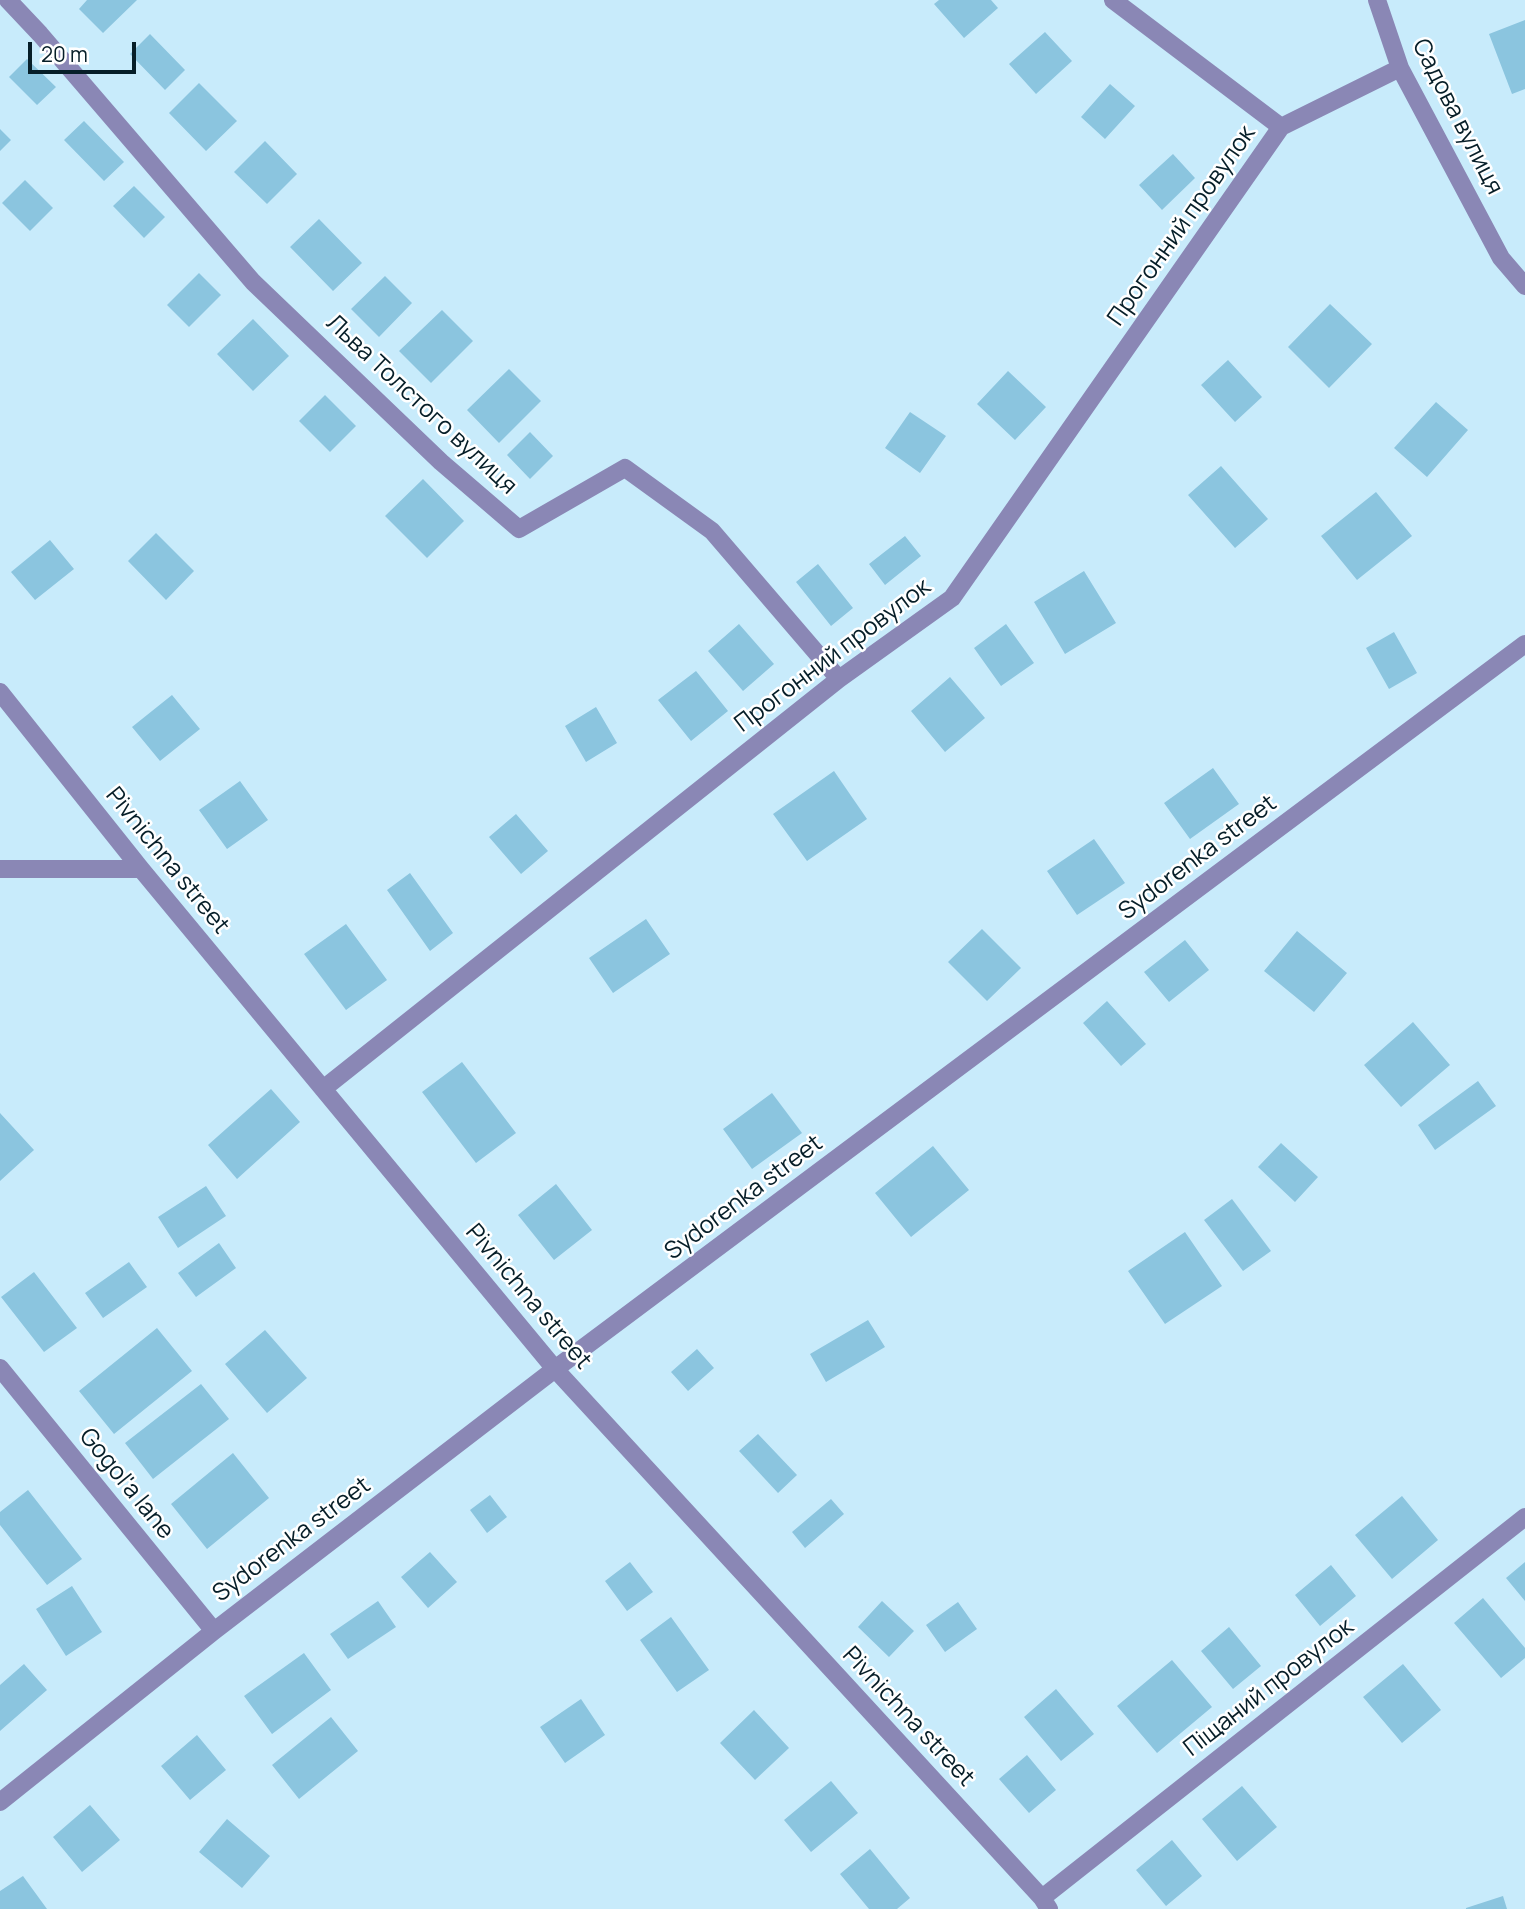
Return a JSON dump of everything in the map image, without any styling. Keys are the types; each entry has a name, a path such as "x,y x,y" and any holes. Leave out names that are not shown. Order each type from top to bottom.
{"street":[{"name":"Льва Толстого вулиця","path":"8,0 253,282 441,462 519,529 625,468 712,531 839,679"},
{"path":"1113,0 1281,128"},
{"name":"Садова вулиця","path":"1377,0 1400,68 1501,258 1525,286"},
{"name":"Прогонний провулок","path":"323,1089 839,679 952,597 1281,128 1400,68"},
{"name":"Sydorenka street","path":"0,1802 214,1631 555,1369 1525,644"},
{"name":"Pivnichna street","path":"0,692 141,869 555,1369 1046,1904"},
{"path":"0,869 141,869"},
{"name":"Gogol'a lane","path":"0,1368 214,1631"},
{"name":"Піщаний провулок","path":"1046,1904 1525,1517"}],"building":[{"path":"87,0 137,0 103,33 79,9"},
{"path":"939,0 991,0 998,8 964,38 934,4"},
{"path":"1525,20 1525,89 1512,94 1489,34"},
{"path":"1045,32 1072,61 1036,94 1009,64"},
{"path":"150,34 185,70 165,90 130,54"},
{"path":"27,59 56,87 37,105 9,77"},
{"path":"199,83 237,121 206,151 169,113"},
{"path":"1110,84 1135,106 1105,139 1081,117"},
{"path":"84,121 124,162 104,181 64,140"},
{"path":"0,129 11,140 0,151"},
{"path":"265,141 297,174 267,204 234,172"},
{"path":"1173,154 1195,178 1162,210 1139,185"},
{"path":"25,180 53,208 30,231 2,203"},
{"path":"134,186 165,217 144,238 113,206"},
{"path":"319,219 362,263 333,291 290,247"},
{"path":"199,273 221,295 189,327 167,305"},
{"path":"385,276 412,303 379,337 351,309"},
{"path":"1330,304 1372,344 1329,388 1288,347"},
{"path":"442,310 473,341 431,383 399,351"},
{"path":"253,319 289,356 253,391 217,354"},
{"path":"1228,360 1262,397 1235,422 1201,385"},
{"path":"509,369 541,401 499,443 467,410"},
{"path":"1008,371 1046,407 1015,440 977,404"},
{"path":"325,395 356,426 330,452 299,421"},
{"path":"1436,402 1468,430 1427,477 1394,448"},
{"path":"910,412 946,436 920,473 885,448"},
{"path":"530,432 553,456 530,479 507,455"},
{"path":"1221,466 1268,519 1235,548 1188,495"},
{"path":"423,479 464,521 427,558 385,516"},
{"path":"1376,492 1412,536 1357,580 1321,536"},
{"path":"156,533 194,571 166,600 128,561"},
{"path":"905,536 921,556 885,585 869,564"},
{"path":"50,540 74,569 35,600 11,572"},
{"path":"818,564 853,608 831,626 796,582"},
{"path":"1084,571 1116,623 1065,654 1034,602"},
{"path":"739,624 774,664 743,691 708,651"},
{"path":"1006,624 1034,663 1001,686 974,648"},
{"path":"1394,632 1417,673 1389,689 1366,648"},
{"path":"696,671 728,711 691,741 658,700"},
{"path":"950,677 985,718 945,752 911,711"},
{"path":"172,695 200,729 160,761 132,727"},
{"path":"596,707 617,743 586,762 565,726"},
{"path":"1213,768 1239,804 1190,839 1164,803"},
{"path":"834,771 867,819 807,861 773,814"},
{"path":"240,781 268,820 227,849 199,810"},
{"path":"516,814 548,851 521,874 489,837"},
{"path":"1094,839 1125,883 1077,915 1047,871"},
{"path":"410,873 453,933 430,951 387,890"},
{"path":"646,919 670,954 613,993 589,958"},
{"path":"346,924 387,980 346,1010 304,954"},
{"path":"982,929 1021,968 987,1001 948,962"},
{"path":"1297,931 1347,973 1314,1012 1264,971"},
{"path":"1185,940 1209,970 1169,1002 1144,972"},
{"path":"1107,1001 1146,1044 1121,1066 1083,1023"},
{"path":"1413,1022 1450,1065 1401,1107 1364,1065"},
{"path":"462,1062 516,1133 476,1163 422,1092"},
{"path":"1478,1081 1496,1106 1435,1150 1418,1125"},
{"path":"271,1089 300,1122 237,1179 208,1145"},
{"path":"772,1093 802,1133 752,1169 723,1129"},
{"path":"0,1113 34,1150 0,1181"},
{"path":"1281,1143 1318,1177 1295,1202 1258,1167"},
{"path":"933,1146 969,1190 911,1237 875,1193"},
{"path":"556,1184 592,1230 554,1260 518,1215"},
{"path":"206,1186 226,1216 178,1248 158,1217"},
{"path":"1232,1199 1271,1251 1243,1271 1204,1220"},
{"path":"1185,1232 1222,1286 1165,1324 1128,1271"},
{"path":"219,1243 236,1268 196,1297 178,1273"},
{"path":"129,1262 147,1287 103,1318 85,1293"},
{"path":"34,1272 77,1328 44,1352 1,1297"},
{"path":"868,1320 885,1347 826,1382 810,1354"},
{"path":"157,1328 192,1371 114,1434 79,1391"},
{"path":"265,1330 307,1378 267,1413 225,1364"},
{"path":"697,1349 714,1368 688,1391 671,1372"},
{"path":"201,1384 229,1419 153,1479 125,1443"},
{"path":"758,1434 797,1475 778,1493 739,1451"},
{"path":"233,1453 269,1498 207,1549 171,1504"},
{"path":"28,1490 82,1559 47,1585 0,1525 0,1512"},
{"path":"490,1495 507,1517 487,1533 470,1510"},
{"path":"1402,1496 1438,1540 1392,1579 1355,1535"},
{"path":"831,1499 844,1514 805,1548 792,1532"},
{"path":"430,1552 457,1582 428,1608 401,1577"},
{"path":"630,1562 653,1592 627,1611 605,1581"},
{"path":"1525,1562 1525,1601 1506,1578"},
{"path":"1331,1565 1356,1596 1320,1626 1295,1595"},
{"path":"72,1586 102,1632 66,1656 36,1609"},
{"path":"1483,1598 1525,1648 1525,1658 1501,1678 1454,1623"},
{"path":"378,1601 396,1627 348,1659 330,1634"},
{"path":"882,1601 914,1631 889,1657 858,1627"},
{"path":"958,1602 977,1629 945,1652 926,1625"},
{"path":"671,1617 709,1670 677,1692 640,1640"},
{"path":"1229,1627 1261,1666 1233,1689 1201,1651"},
{"path":"304,1653 331,1690 272,1734 244,1696"},
{"path":"1172,1660 1212,1707 1157,1753 1117,1706"},
{"path":"24,1664 47,1690 0,1731 0,1685"},
{"path":"1403,1664 1441,1710 1402,1743 1363,1697"},
{"path":"1056,1689 1094,1734 1061,1761 1024,1717"},
{"path":"581,1699 605,1735 565,1763 540,1727"},
{"path":"754,1710 789,1748 755,1780 720,1743"},
{"path":"331,1717 358,1751 299,1799 272,1765"},
{"path":"197,1735 226,1770 190,1800 161,1766"},
{"path":"1027,1755 1056,1790 1029,1813 999,1779"},
{"path":"831,1781 858,1813 811,1852 784,1820"},
{"path":"1242,1786 1277,1827 1237,1861 1202,1819"},
{"path":"90,1805 120,1840 82,1872 53,1837"},
{"path":"227,1819 270,1856 242,1888 199,1852"},
{"path":"1172,1840 1202,1876 1166,1906 1136,1870"},
{"path":"870,1849 910,1898 897,1909 869,1909 840,1874"},
{"path":"23,1876 47,1909 0,1909 0,1891"},
{"path":"1503,1896 1507,1909 1466,1909 1466,1908"}]}
